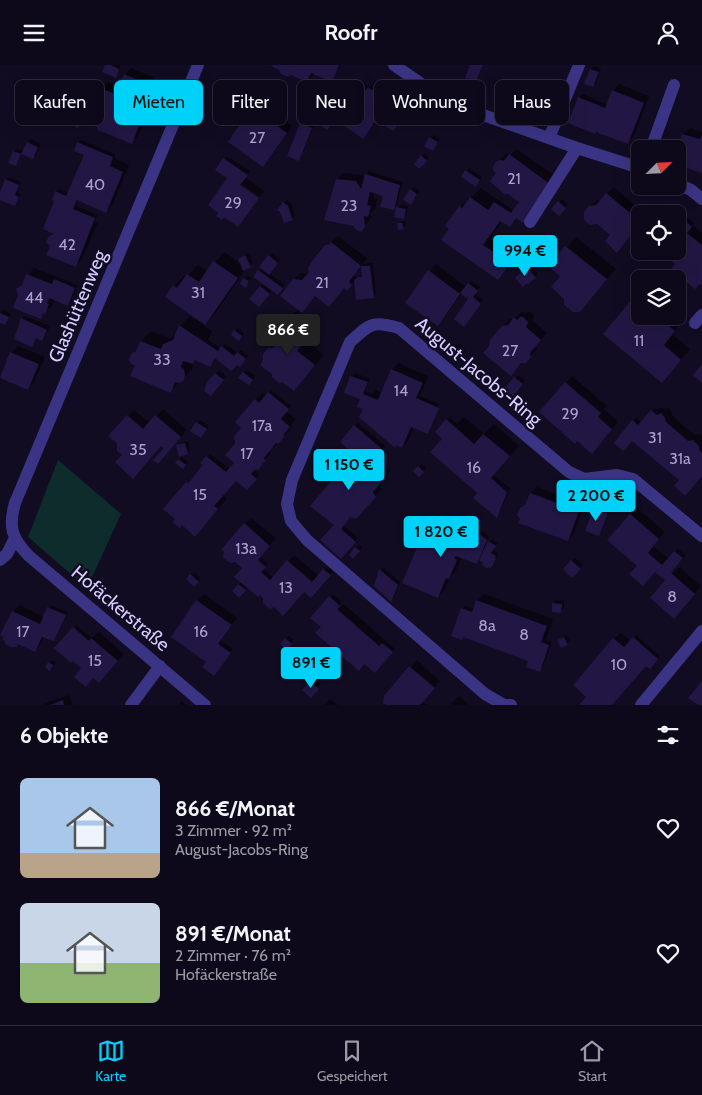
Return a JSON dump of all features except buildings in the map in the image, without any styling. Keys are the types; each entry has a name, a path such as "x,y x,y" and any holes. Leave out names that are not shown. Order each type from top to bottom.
{"street":[{"name":"Glashüttenweg","path":"15,538 12,514 15,503 198,65"},
{"path":"394,65 449,103 631,165"},
{"path":"549,138 579,65"},
{"path":"654,140 674,85"},
{"path":"530,222 577,148"},
{"path":"686,188 702,199"},
{"name":"August-Jacobs-Ring","path":"511,705 504,705 485,695 307,540 291,521 287,503 292,480 350,342 367,327 381,323 399,328 569,472 584,479 617,475 633,479 702,536"},
{"path":"0,560 7,554 15,538"},
{"name":"Hofäckerstraße","path":"15,538 29,556 205,705"},
{"path":"641,705 702,631"},
{"path":"131,705 160,666"}],"green space":[{"path":"58,460 121,514 87,588 28,537"}]}
